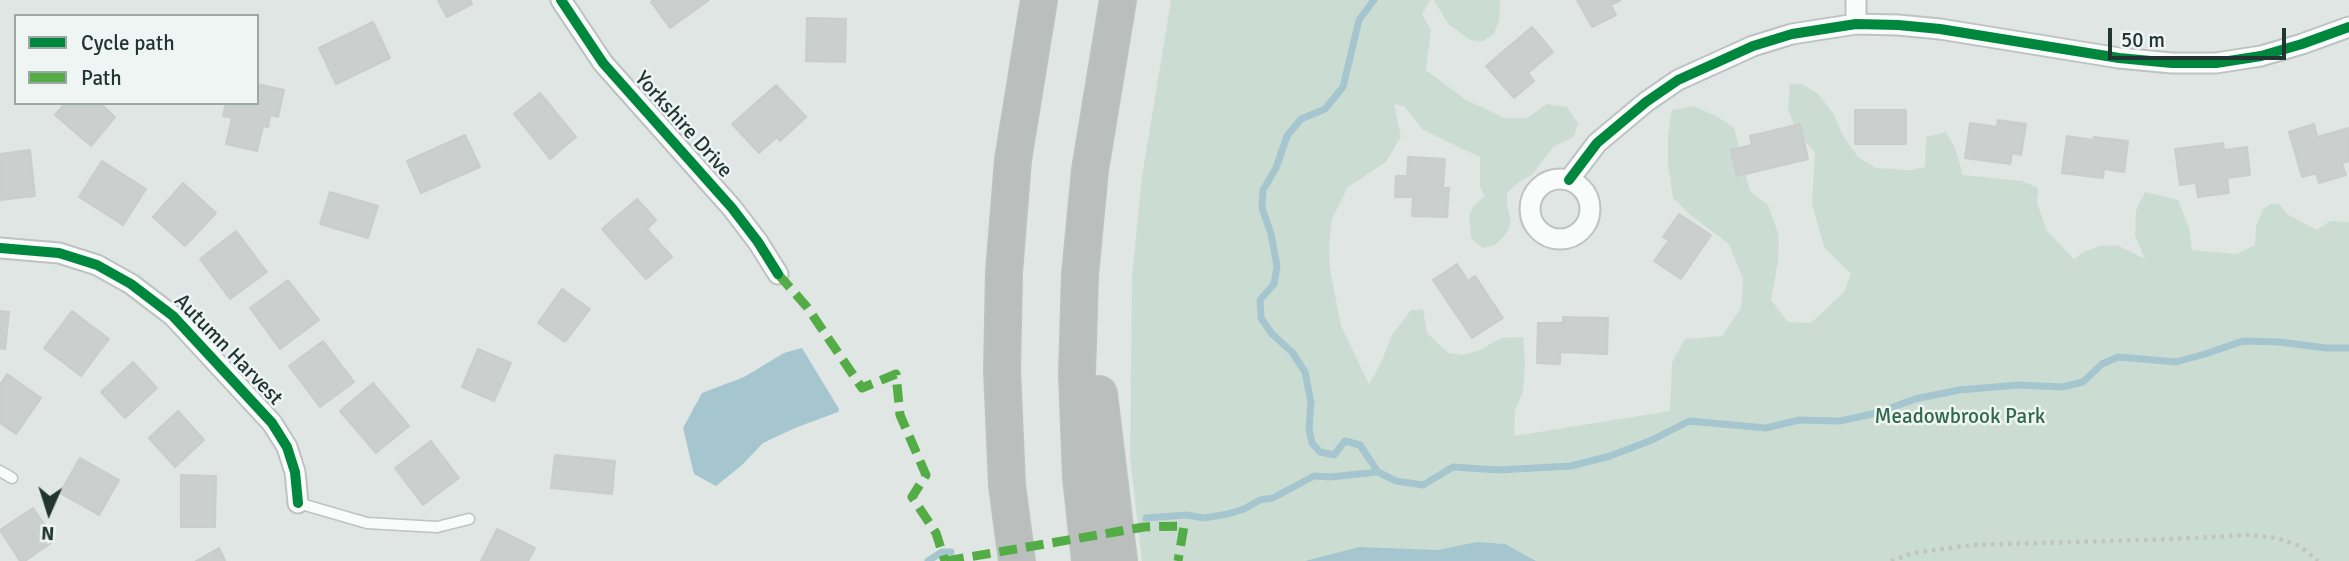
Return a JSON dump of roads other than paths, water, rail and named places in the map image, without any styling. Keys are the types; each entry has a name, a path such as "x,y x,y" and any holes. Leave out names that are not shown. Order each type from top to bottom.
{"highway":[{"path":"1017,561 1005,447 1002,370 1004,272 1013,160 1039,0"},
{"path":"1090,561 1081,477 1077,374 1080,275 1090,170 1120,0"},
{"path":"1118,561 1099,387 1092,275 1099,171 1120,0"}],"street":[{"name":"Yorkshire Drive","path":"561,0 603,63 732,208 778,274"},
{"path":"1856,0 1856,24"},
{"path":"1569,180 1597,143 1678,80 1753,46 1793,34 1856,24 1898,25 1940,29 2119,58 2205,63 2262,56 2349,27"},
{"name":"Autumn Harvest","path":"0,248 59,253 97,265 131,284 173,316 272,423 287,447 295,472 298,503"}],"lane":[{"path":"0,471 12,478"},
{"path":"298,503 367,523 437,527 468,519"}],"water":[{"path":"802,348 839,409 838,412 763,443 716,486 694,474 683,428 702,393 744,377 784,353"},
{"path":"1477,542 1505,544 1536,561 1305,561 1359,547 1438,550"}],"waterway":[{"path":"1374,0 1359,20 1343,87 1325,109 1301,119 1287,136 1276,168 1263,190 1262,208 1271,234 1277,266 1274,284 1260,300 1261,318 1272,334 1292,352 1305,372 1311,402 1309,429 1312,443 1320,452 1334,455 1345,441 1360,445 1378,472 1396,481 1423,485 1453,467 1498,470 1571,466 1610,456 1652,440 1689,421 1766,428 1799,420 1840,421 1877,413 1915,399 1959,390 2019,385 2062,387 2083,382 2102,364 2118,357 2176,362 2243,341 2349,348"},
{"path":"1146,518 1187,515 1204,518 1228,514 1260,500 1273,498 1314,476 1378,472"},
{"path":"928,561 942,552 951,552"}],"park label":[{"name":"Meadowbrook Park","path":"1960,417"}]}
